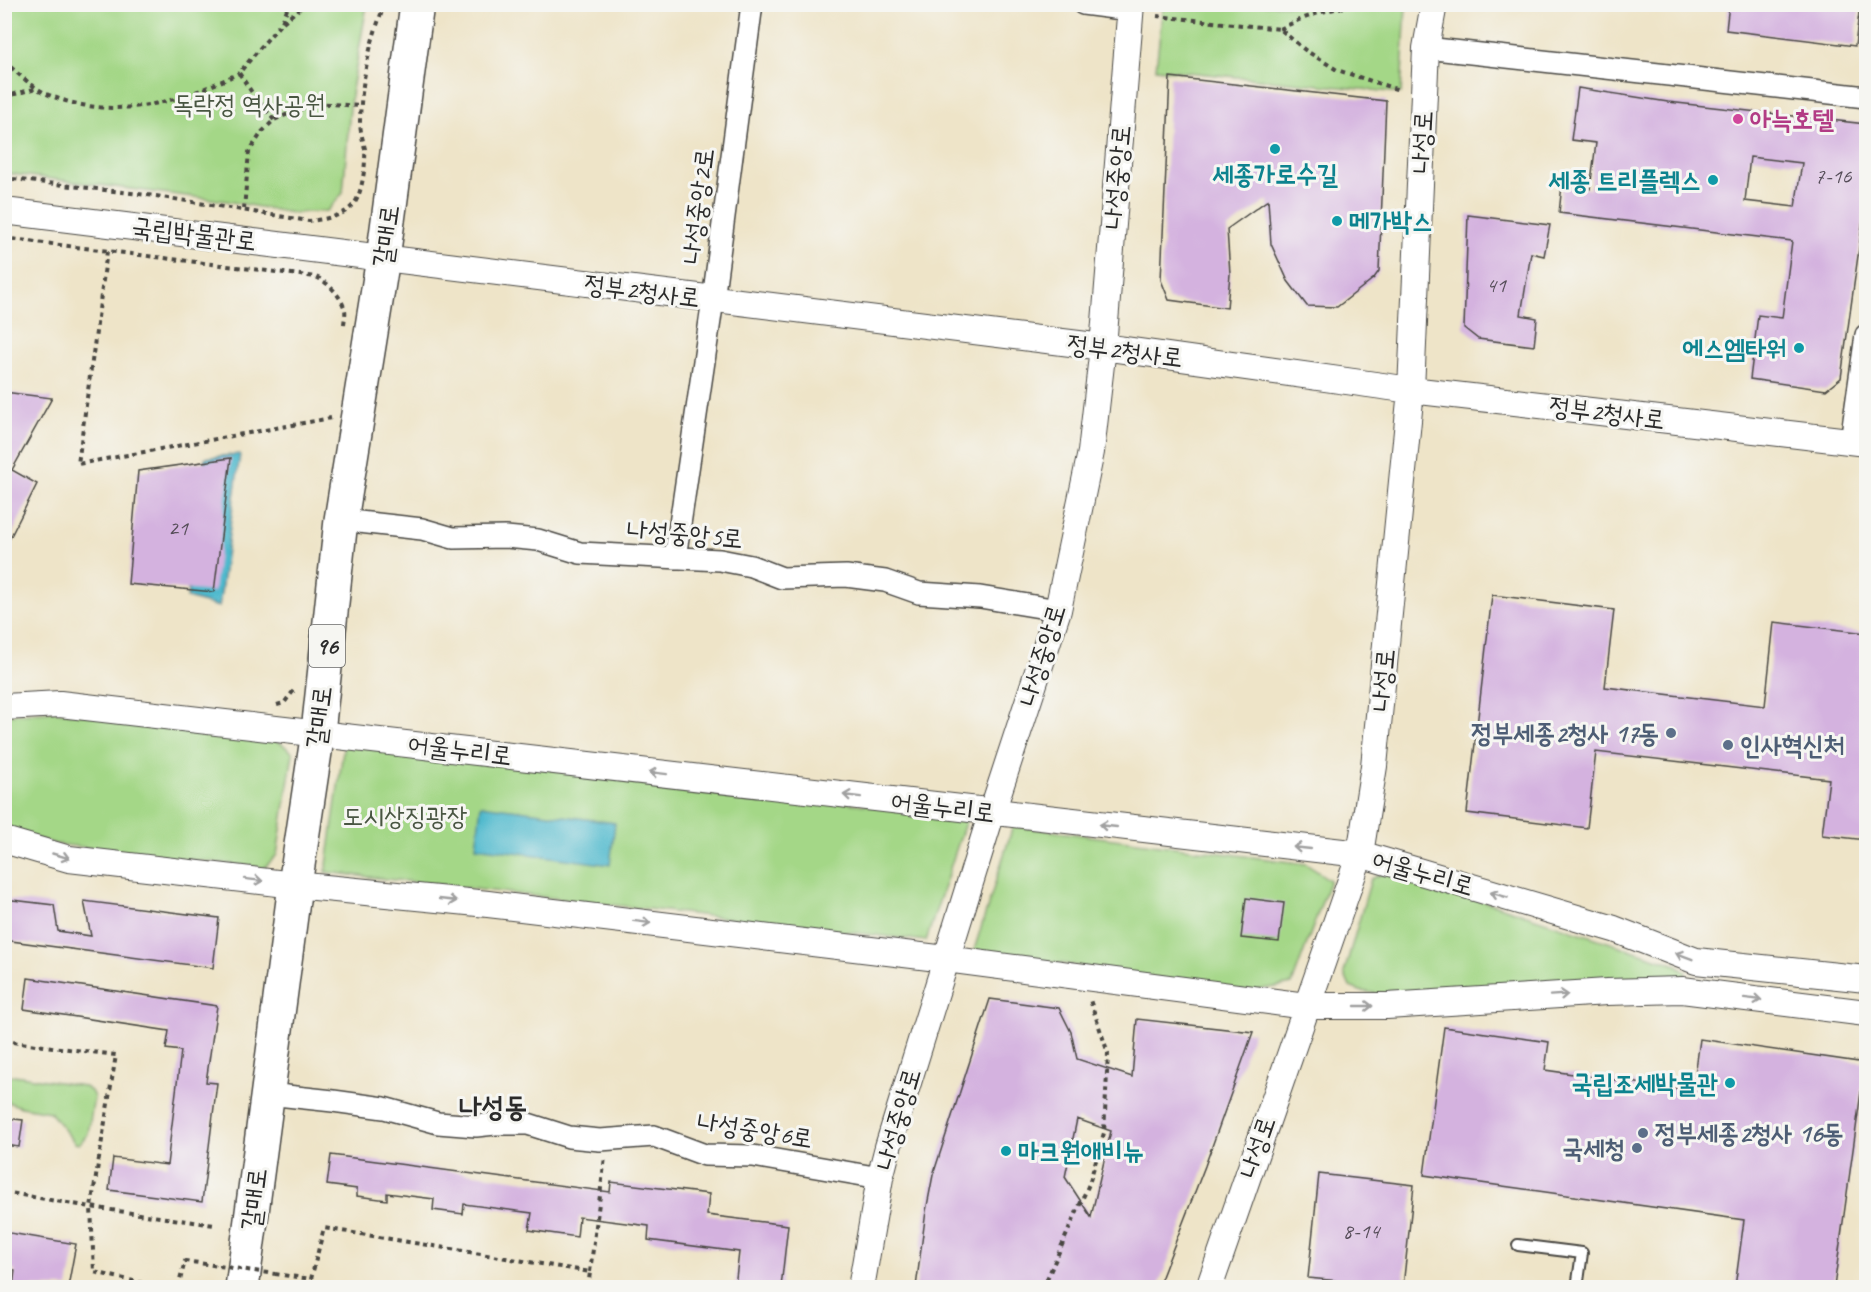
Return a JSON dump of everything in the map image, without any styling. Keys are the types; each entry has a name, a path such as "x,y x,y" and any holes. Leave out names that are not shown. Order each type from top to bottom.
{"main road":[{"name":"갈매로","path":"242,1287 295,885 318,732 341,520 383,258 417,4"}],"street":[{"name":"나성중앙2로","path":"675,558 713,300 752,4"},
{"path":"1083,4 1130,7"},
{"name":"나성로","path":"1209,1287 1360,854 1374,766 1411,390 1426,48 1434,4"},
{"name":"나성중앙로","path":"861,1287 880,1178 946,958 1058,610 1091,452 1103,347 1130,7"},
{"path":"1426,48 1866,98"},
{"name":"국립박물관로","path":"4,210 383,258"},
{"name":"정부2청사로","path":"383,258 1103,347 1411,390 1858,442"},
{"path":"1858,442 1866,335"},
{"name":"나성중앙5로","path":"341,520 422,529 453,538 506,537 538,540 580,553 720,560 751,566 782,578 846,576 885,580 919,593 980,597 1058,610"},
{"name":"어울누리로","path":"4,707 60,704 1360,854 1614,929 1696,960 1866,979"},
{"path":"4,840 69,858 946,958 1306,1006 1387,1006 1607,992 1682,990 1866,1013"},
{"name":"나성중앙6로","path":"268,1094 384,1108 438,1123 476,1126 528,1124 569,1137 600,1140 654,1136 705,1155 753,1156 880,1178"}],"lane":[{"path":"1518,1245 1582,1253 1577,1287"}],"path":[{"path":"282,22 289,4"},
{"path":"4,61 48,94 87,106 124,109 157,104 207,89 239,73 282,22 305,4"},
{"path":"4,178 156,196 309,221 331,219 357,200 362,181 365,152 360,124 361,106 373,32 385,4"},
{"path":"1280,29 1304,16 1337,7 1365,4"},
{"path":"1157,16 1280,29 1305,50 1337,70 1398,90"},
{"path":"239,73 274,120"},
{"path":"4,97 37,87"},
{"path":"244,209 249,152 262,132 274,120 315,104 361,106"},
{"path":"4,238 316,277 325,281 334,291 345,311 343,331"},
{"path":"107,251 78,464 332,418"},
{"path":"330,429 333,407"},
{"path":"273,706 284,703 295,692 296,681"},
{"path":"1042,1287 1089,1184 1104,1133 1108,1053 1089,997"},
{"path":"4,1041 116,1054 91,1207 94,1272 164,1287"},
{"path":"588,1287 606,1154"},
{"path":"4,1192 214,1225"},
{"path":"312,1287 311,1279 324,1228 590,1272"},
{"path":"178,1287 185,1261 311,1279"}],"green space":[{"name":"독락정 역사공원","path":"5,4 367,5 351,95 343,193 327,211 292,213 226,201 5,173"},
{"path":"1163,5 1406,5 1401,93 1156,69"},
{"name":"도시상징광장","path":"53,711 257,735 281,743 293,753 277,855 264,868 56,844 5,830 4,715"},
{"name":"도시상징광장","path":"344,744 967,817 926,941 326,872"},
{"path":"1013,826 1306,864 1330,880 1292,984 1247,992 974,950"},
{"path":"1390,870 1677,965 1686,972 1683,979 1393,996 1360,991 1350,987 1344,973 1371,879"},
{"path":"14,1075 83,1086 91,1091 94,1097 88,1134 79,1144 75,1143 50,1112 21,1107 5,1101 5,1079"}],"water":[{"path":"240,454 219,607 187,598 205,458"},
{"path":"481,805 615,823 610,865 476,847"}],"building":[{"path":"1729,4 1860,4 1855,46 1726,30"},
{"name":"세종가로수길","path":"1170,77 1386,101 1379,271 1374,278 1337,307 1307,306 1288,281 1271,244 1268,200 1227,229 1230,274 1227,308 1169,300 1161,280"},
{"path":"1578,88 1668,102 1866,124 1866,198 1841,378 1826,390 1750,379 1758,315 1782,318 1792,241 1559,213 1562,185 1590,189 1596,143 1571,140","holes":["1750,157 1802,163 1795,207 1745,201"]},
{"path":"1468,215 1550,225 1544,256 1531,253 1521,315 1537,318 1534,346 1478,339 1464,328"},
{"path":"4,392 52,398 12,470 37,484 4,550"},
{"path":"231,458 214,592 128,584 138,471"},
{"name":"정부세종2청사 17동","path":"1492,595 1614,610 1605,687 1765,706 1774,622 1866,633 1866,840 1822,835 1829,779 1596,752 1587,828 1467,813"},
{"path":"1246,898 1284,903 1279,942 1241,938"},
{"path":"4,899 54,905 58,931 91,936 84,901 219,918 213,968 4,940"},
{"path":"28,978 217,1006 206,1082 217,1083 202,1202 109,1190 113,1158 167,1165 181,1051 166,1049 169,1031 24,1009"},
{"name":"마크원애비뉴","path":"990,999 1059,1008 1071,1032 1077,1059 1132,1077 1137,1019 1253,1032 1205,1166 1158,1287 916,1287 933,1175","holes":["1077,1119 1111,1131 1091,1217 1065,1177"]},
{"name":"정부세종2청사 16동","path":"1444,1027 1549,1042 1545,1070 1693,1091 1700,1039 1865,1063 1834,1287 1735,1287 1744,1220 1424,1175"},
{"path":"4,1118 23,1120 19,1147 4,1145"},
{"path":"331,1155 610,1192 611,1182 709,1194 707,1215 788,1225 781,1287 735,1287 739,1252 648,1240 649,1226 579,1217 577,1237 529,1230 532,1213 464,1204 463,1214 433,1210 434,1199 387,1193 387,1200 357,1196 357,1189 327,1185"},
{"path":"1319,1174 1414,1185 1403,1287 1308,1278"},
{"path":"4,1232 76,1244 68,1287 13,1287 15,1270 4,1268"}],"place":[{"name":"아늑호텔","path":"1738,119"},
{"name":"세종가로수길","path":"1275,149"},
{"name":"세종 트리플렉스","path":"1713,180"},
{"name":"메가박스","path":"1337,221"},
{"name":"에스엠타워","path":"1799,348"},
{"name":"정부세종2청사 17동","path":"1671,733"},
{"name":"인사혁신처","path":"1728,745"},
{"name":"국립조세박물관","path":"1730,1083"},
{"name":"정부세종2청사 16동","path":"1643,1133"},
{"name":"국세청","path":"1637,1148"},
{"name":"마크원애비뉴","path":"1006,1151"}],"district":[{"name":"나성동","path":"493,1106"}]}
